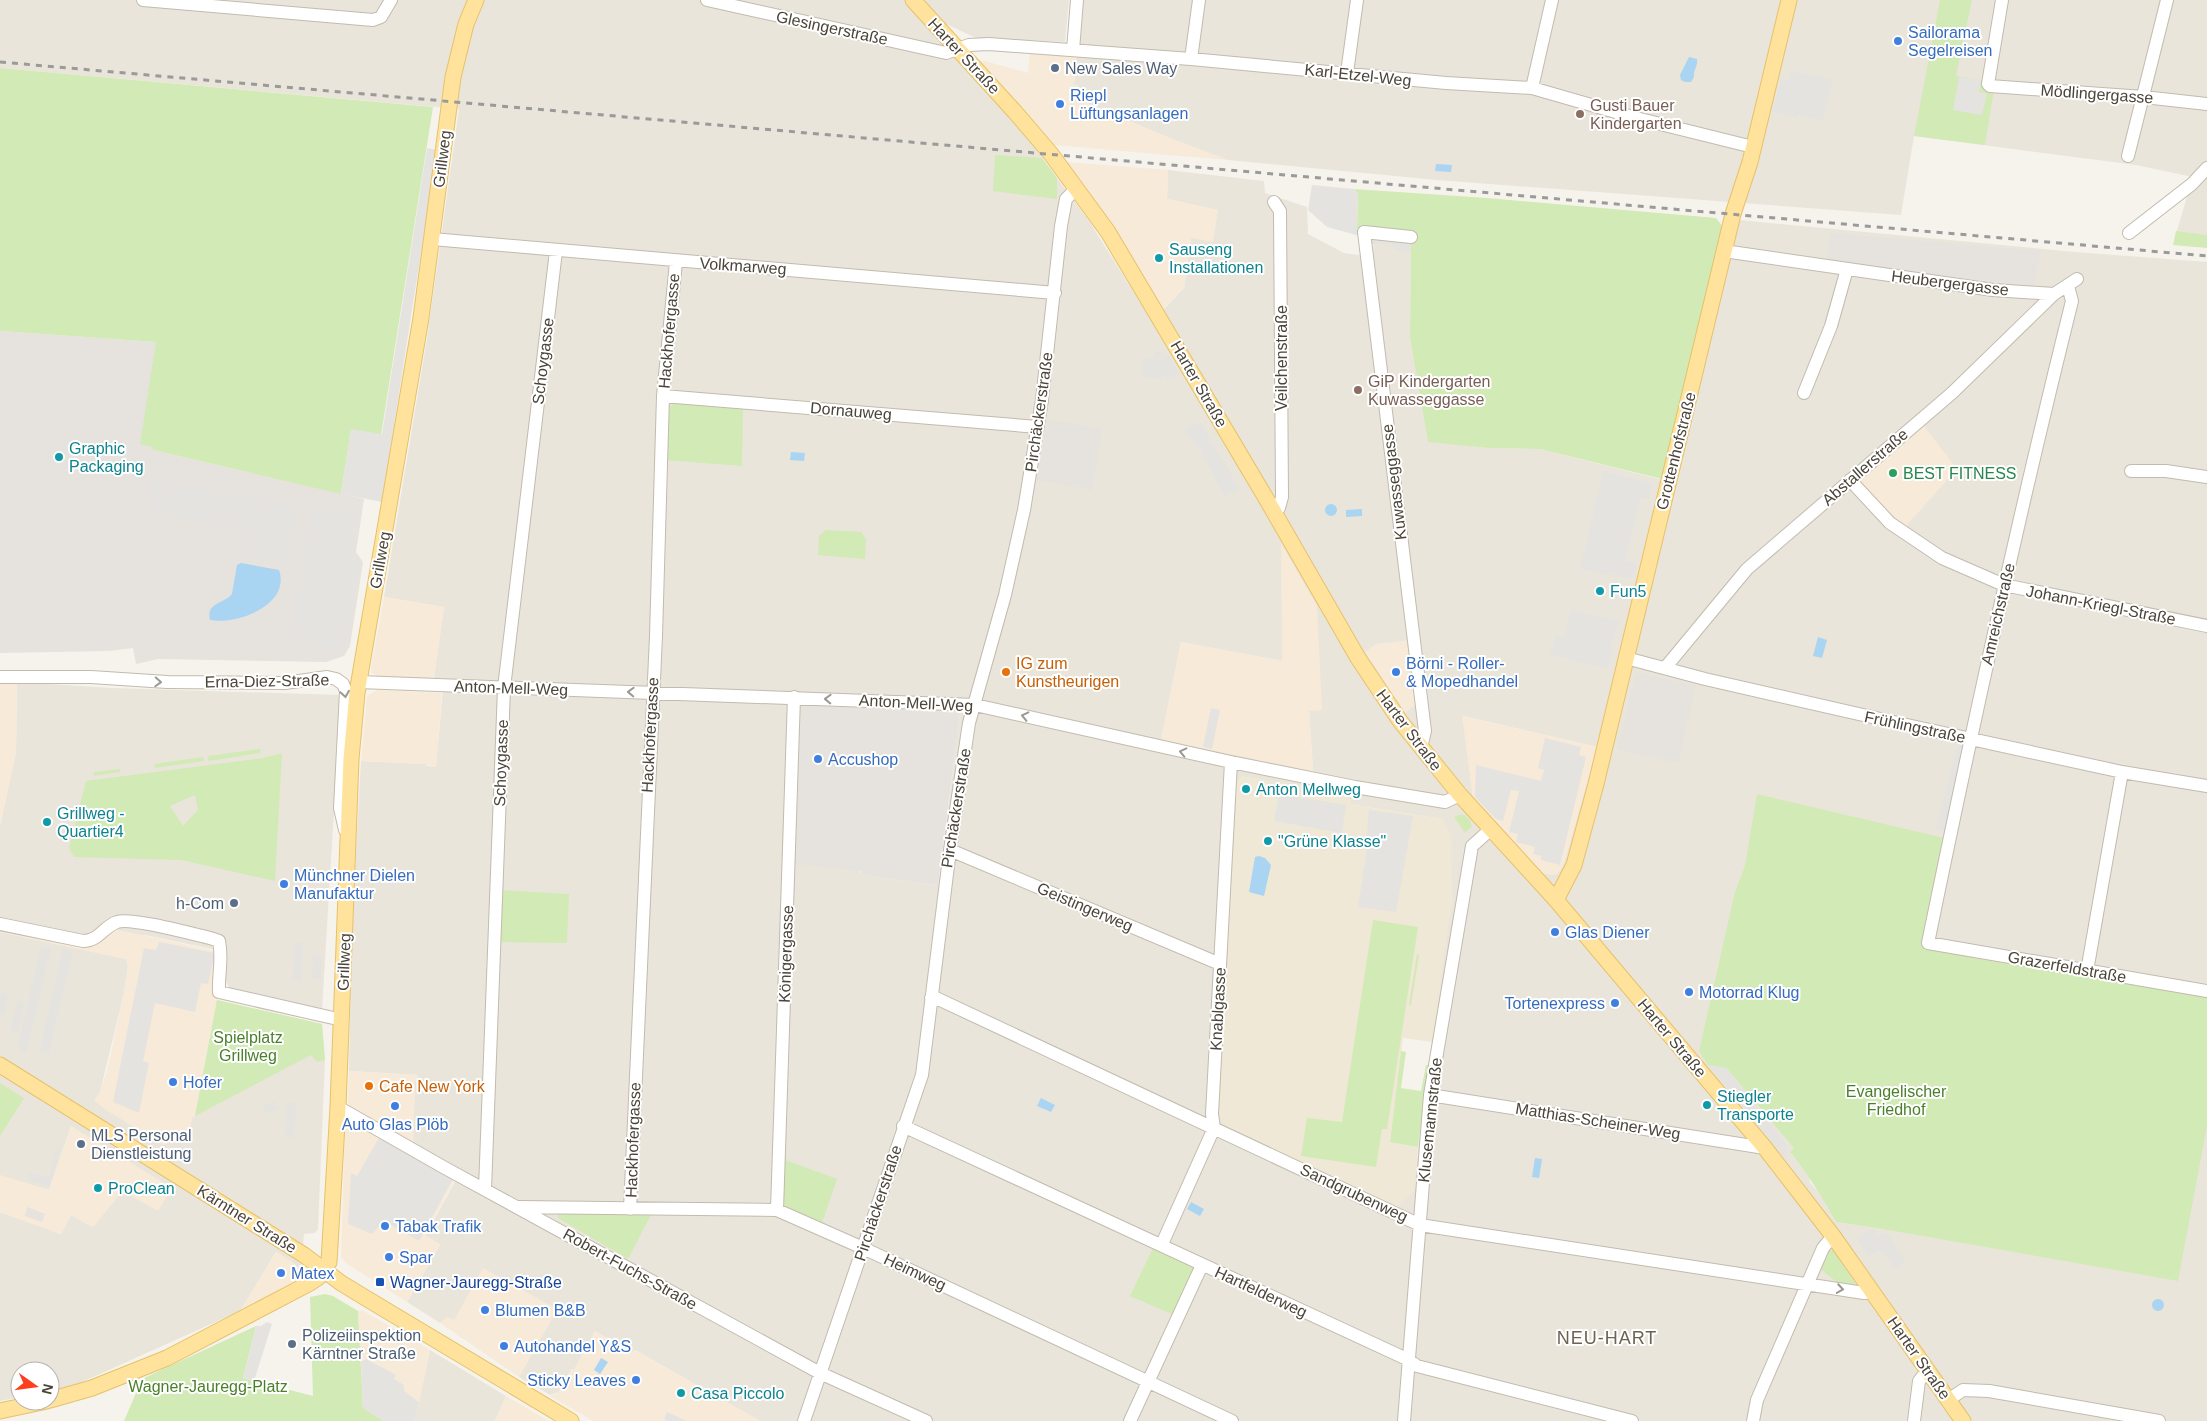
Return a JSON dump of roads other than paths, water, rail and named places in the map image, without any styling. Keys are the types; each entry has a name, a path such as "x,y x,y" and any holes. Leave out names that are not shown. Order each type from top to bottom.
{"main road":[{"name":"Grillweg","path":"323,1270 328,1262 338,1107 351,759 360,682 419,328 449,102 459,48 476,0"},
{"name":"Harter Straße","path":"912,0 1015,112 1108,232 1144,290 1358,658 1400,721 1460,795 1556,900 1765,1148 1833,1236 1963,1421"},
{"name":"Grottenhofstraße","path":"1556,900 1574,865 1724,251 1753,146 1789,0"},
{"name":"Kärntner Straße","path":"0,1065 266,1230 369,1300 571,1421"},
{"path":"60,1397 92,1388 167,1358 310,1283 319,1277 323,1270"}],"street":[{"path":"143,0 374,20 381,17 391,0"},
{"name":"Glesingerstraße","path":"711,0 946,53 958,50"},
{"path":"1073,50 1077,0"},
{"path":"1191,59 1199,0"},
{"path":"1347,73 1357,0"},
{"path":"1532,88 1552,0"},
{"name":"Mödlingergasse","path":"2002,0 1988,84 1998,87 2144,97 2207,104"},
{"path":"2128,156 2168,0"},
{"name":"Karl-Etzel-Weg","path":"958,50 969,45 989,44 1191,59 1446,83 1532,88 1640,120 1753,146"},
{"path":"2129,233 2192,184 2207,168"},
{"name":"Pirchäckerstraße","path":"804,1421 903,1126 922,1075 950,850 969,723 1014,558 1024,510 1038,427 1065,204 1067,196 1076,189"},
{"name":"Veilchenstraße","path":"1274,202 1280,211 1282,497 1279,508 1274,513"},
{"name":"Kuwasseggasse","path":"1411,237 1364,232 1425,731 1421,748"},
{"name":"Volkmarweg","path":"432,239 676,262 1055,293"},
{"name":"Schoygasse","path":"485,1189 504,688 556,251"},
{"name":"Heubergergasse","path":"1724,251 1993,290 2054,294"},
{"name":"Hackhofergasse","path":"630,1209 663,396 676,262"},
{"path":"1804,393 1831,326 1847,269"},
{"name":"Abstallerstraße","path":"1665,668 1747,568 1952,392 2054,294 2072,282"},
{"name":"Amreichstraße","path":"1928,943 2004,585 2072,301 2072,282"},
{"name":"Dornauweg","path":"663,396 1038,427"},
{"path":"2131,471 2166,472 2207,477"},
{"name":"Johann-Kriegl-Straße","path":"1850,480 1890,523 1942,558 2004,585 2207,626"},
{"name":"Frühlingstraße","path":"1626,658 1706,680 1970,739 2122,772 2207,786"},
{"name":"Erna-Diez-Straße","path":"0,677 285,683 326,677 336,679 343,684 346,691 340,808 348,842"},
{"name":"Anton-Mell-Weg","path":"360,682 975,705 1355,788 1445,802 1460,795"},
{"name":"Königergasse","path":"777,1210 794,697"},
{"name":"Knablgasse","path":"1162,1244 1214,1128 1212,1114 1231,762"},
{"path":"2086,971 2122,772"},
{"name":"Klusemannstraße","path":"1404,1421 1430,1094 1472,846 1491,829"},
{"name":"Geistingerweg","path":"950,850 1220,964"},
{"path":"0,924 83,941 95,939 117,922 132,922 219,940 222,968 219,992 342,1020"},
{"name":"Grazerfeldstraße","path":"1928,943 2207,991"},
{"name":"Sandgrubenweg","path":"931,998 938,998 1420,1225 1864,1293 1873,1292"},
{"name":"Matthias-Scheiner-Weg","path":"1430,1094 1765,1148"},
{"name":"Robert-Fuchs-Straße","path":"338,1107 820,1373 926,1421"},
{"name":"Hartfelderweg","path":"903,1126 1162,1244 1202,1265 1409,1360 1417,1366 1632,1421"},
{"name":"Heimweg","path":"518,1207 777,1210 863,1248 1232,1421"},
{"path":"1753,1421 1756,1400 1823,1248 1833,1236"},
{"path":"1130,1421 1202,1265"},
{"path":"1914,1421 1919,1381 1927,1371"},
{"path":"1948,1400 1963,1390 1990,1390 2160,1421"}],"water":[{"path":"1689,57 1697,59 1697,64 1691,82 1685,82 1681,80 1680,75"},
{"path":"1436,164 1452,165 1451,172 1435,171"},
{"path":"791,452 805,453 804,461 790,460"},
{"path":"1333,504 1336,505 1336,515 1329,516 1326,515 1325,508 1326,505"},
{"path":"1362,509 1362,516 1346,517 1346,510"},
{"path":"241,563 279,570 281,582 277,593 270,603 247,616 221,621 210,620 209,614 213,606 232,594 237,565"},
{"path":"1818,637 1827,640 1822,658 1813,656"},
{"path":"1255,857 1265,858 1271,865 1264,896 1249,892"},
{"path":"1041,1098 1055,1105 1051,1112 1037,1106"},
{"path":"1535,1158 1542,1159 1539,1178 1532,1177"},
{"path":"1191,1202 1204,1209 1200,1216 1187,1209"},
{"path":"2156,1299 2160,1299 2164,1305 2160,1311 2156,1311 2152,1307 2152,1303"},
{"path":"601,1358 608,1362 600,1374 594,1370"}],"railway":[{"path":"0,62 2207,256"}],"place":[{"name":"Sailorama Segelreisen","path":"1898,41"},
{"name":"New Sales Way","path":"1055,68"},
{"name":"Riepl Lüftungsanlagen","path":"1060,104"},
{"name":"Gusti Bauer Kindergarten","path":"1580,114"},
{"name":"Sauseng Installationen","path":"1159,258"},
{"name":"GiP Kindergarten Kuwasseggasse","path":"1358,390"},
{"name":"Graphic Packaging","path":"59,457"},
{"name":"BEST FITNESS","path":"1893,473"},
{"name":"Fun5","path":"1600,591"},
{"name":"IG zum Kunstheurigen","path":"1006,672"},
{"name":"Börni - Roller- & Mopedhandel","path":"1396,672"},
{"name":"Accushop","path":"818,759"},
{"name":"Anton Mellweg","path":"1246,789"},
{"name":"Grillweg - Quartier4","path":"47,822"},
{"name":"\"Grüne Klasse\"","path":"1268,841"},
{"name":"Münchner Dielen Manufaktur","path":"284,884"},
{"name":"h-Com","path":"234,903"},
{"name":"Glas Diener","path":"1555,932"},
{"name":"Motorrad Klug","path":"1689,992"},
{"name":"Tortenexpress","path":"1615,1003"},
{"name":"Hofer","path":"173,1082"},
{"name":"Cafe New York","path":"369,1086"},
{"name":"Stiegler Transporte","path":"1707,1105"},
{"name":"Auto Glas Plöb","path":"395,1106"},
{"name":"MLS Personal Dienstleistung","path":"81,1144"},
{"name":"ProClean","path":"98,1188"},
{"name":"Tabak Trafik","path":"385,1226"},
{"name":"Spar","path":"389,1257"},
{"name":"Matex","path":"281,1273"},
{"name":"Wagner-Jauregg-Straße","path":"380,1282"},
{"name":"Blumen B&B","path":"485,1310"},
{"name":"Polizeiinspektion Kärntner Straße","path":"292,1344"},
{"name":"Autohandel Y&S","path":"504,1346"},
{"name":"Sticky Leaves","path":"636,1380"},
{"name":"Casa Piccolo","path":"681,1393"}],"district":[{"name":"NEU-HART","path":"1607,1338"}],"park label":[{"name":"Spielplatz Grillweg","path":"248,1046"},
{"name":"Evangelischer Friedhof","path":"1896,1100"},
{"name":"Wagner-Jauregg-Platz","path":"208,1386"}]}
